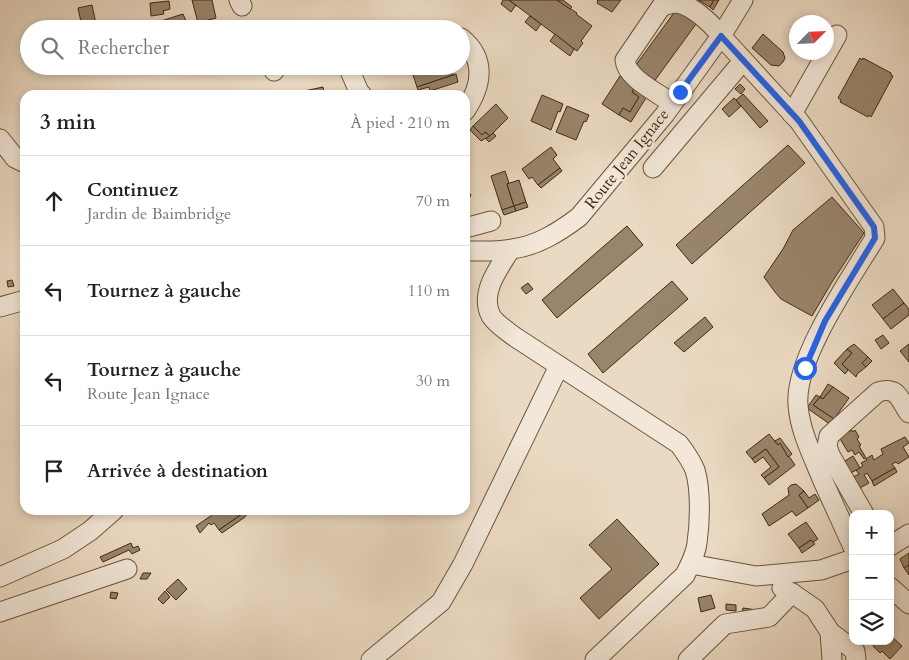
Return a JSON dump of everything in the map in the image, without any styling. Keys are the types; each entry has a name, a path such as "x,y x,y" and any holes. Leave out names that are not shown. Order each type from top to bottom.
{"street":[{"name":"Route Jean Ignace","path":"470,251 510,250 540,241 561,230 578,217 672,103 721,36 743,0"},
{"path":"672,103 631,74 625,60 661,7 670,3 679,4 706,19 792,114 874,227 875,238 825,321 805,368 799,390 798,404 808,445 849,538"},
{"path":"792,114 837,35"},
{"path":"470,48 474,53 480,74 477,90 470,102"},
{"path":"653,168 744,61"},
{"path":"351,75 357,90"},
{"path":"0,139 15,158 20,160"},
{"path":"470,227 491,221"},
{"path":"510,250 493,277 488,294 488,306 492,317 501,326 559,366 637,418 668,435 688,455 694,469 698,495 697,544 691,564 684,575 595,660"},
{"path":"0,307 20,301"},
{"path":"371,660 441,602 463,564 559,366"},
{"path":"862,510 830,455 827,446 829,436 878,392 888,389 894,391 909,413"},
{"path":"0,577 63,549 90,531 108,515"},
{"path":"894,543 909,534"},
{"path":"756,576 821,570 849,560"},
{"path":"691,564 756,576 792,593 815,609 830,632 855,651 856,660"},
{"path":"0,612 127,569"},
{"path":"894,591 909,604"},
{"path":"688,660 725,624 769,617 792,593"},
{"path":"830,632 832,660"}],"building":[{"path":"192,0 212,0 216,18 197,20"},
{"path":"503,0 509,0 516,5 511,12 501,4"},
{"path":"509,0 557,0 592,26 581,41 583,43 577,51"},
{"path":"557,0 563,0 572,7 570,9"},
{"path":"597,0 621,0 612,12 597,3"},
{"path":"698,0 714,0 710,7"},
{"path":"714,0 719,0 713,10 710,7"},
{"path":"169,1 170,9 163,11 164,14 151,16 150,3"},
{"path":"92,5 95,20 81,20 78,8"},
{"path":"676,10 696,24 653,83 633,69"},
{"path":"183,14 186,20 164,20"},
{"path":"530,16 541,24 536,31 525,22"},
{"path":"555,34 574,49 570,56 550,41"},
{"path":"763,34 783,52 785,58 779,66 771,65 752,48"},
{"path":"860,58 891,73 893,76 871,117 840,102 841,100 838,98"},
{"path":"413,75 453,75 417,87"},
{"path":"453,75 456,75 458,82 433,90 430,90 429,87 418,90 417,87"},
{"path":"620,76 636,85 632,92 639,97 630,112 623,108 619,115 602,104"},
{"path":"740,84 745,89 741,94 735,89"},
{"path":"636,85 649,93 631,122 619,115 623,108 630,112 639,97 632,92"},
{"path":"323,87 324,90 309,90"},
{"path":"743,94 768,121 760,128 736,100"},
{"path":"542,95 563,104 560,112 558,111 551,130 531,121"},
{"path":"734,98 741,106 729,117 722,109"},
{"path":"496,104 508,118 490,136 485,132 482,135 473,126"},
{"path":"567,106 589,115 586,122 584,121 576,140 556,132"},
{"path":"473,126 482,135 485,132 490,136 481,141 470,130"},
{"path":"493,133 496,136 489,142 486,139"},
{"path":"788,145 805,163 692,264 676,245"},
{"path":"551,147 557,155 553,159 560,168 538,185 532,177 529,179 522,169"},
{"path":"560,168 562,171 541,188 538,185"},
{"path":"505,171 514,206 502,210 491,176"},
{"path":"519,180 526,202 514,206 507,184"},
{"path":"832,197 864,233 812,316 781,299 764,277 793,230"},
{"path":"526,202 528,207 516,211 514,206"},
{"path":"514,206 516,211 504,215 502,210"},
{"path":"627,226 643,245 557,318 542,300"},
{"path":"12,280 14,286 8,287 7,281"},
{"path":"672,281 688,299 603,373 588,354"},
{"path":"528,283 533,289 526,294 521,288"},
{"path":"893,289 904,303 883,319 872,305"},
{"path":"904,303 909,309 909,315 891,329 883,319"},
{"path":"705,317 713,327 684,352 674,343"},
{"path":"883,335 889,343 881,349 875,340"},
{"path":"854,344 868,357 862,363 866,367 856,377 842,364 852,353 847,349"},
{"path":"909,344 909,362 900,351"},
{"path":"847,349 852,353 842,364 848,370 845,374 834,363"},
{"path":"868,357 872,361 866,367 862,363"},
{"path":"828,384 833,387 823,399 820,397"},
{"path":"833,387 849,398 834,419 813,405 820,397 823,399"},
{"path":"816,395 820,397 813,405 834,419 831,425 807,408"},
{"path":"852,430 853,432 855,430 859,437 857,439 866,458 864,459 859,452 855,455 852,450 848,452 839,437"},
{"path":"769,434 778,445 780,443 795,465 769,485 764,478 779,467 766,449 752,459 746,452"},
{"path":"905,437 909,443 903,447 909,457 898,464 896,462 892,464 895,468 872,481 867,473 864,475 869,483 860,488 853,477 859,474 856,470 863,466 861,463 872,455 874,460 883,454 881,449"},
{"path":"780,438 792,454 788,457 780,443 778,445 775,441"},
{"path":"766,449 779,467 764,478 761,475 771,467 763,457 755,463 752,459"},
{"path":"853,456 860,468 847,475 840,464"},
{"path":"895,468 897,472 874,486 872,481"},
{"path":"796,484 804,491 799,495 808,508 796,516 792,511 769,526 762,514 789,495 788,488"},
{"path":"804,491 809,498 815,494 819,500 808,508 799,495"},
{"path":"212,515 241,515 219,530 214,523 211,525 209,523 200,533 196,526"},
{"path":"241,515 246,515 222,533 219,530"},
{"path":"617,519 659,564 599,619 580,598 612,569 589,545"},
{"path":"806,522 818,539 813,542 811,540 799,548 788,534"},
{"path":"811,540 815,544 802,553 799,548"},
{"path":"131,543 133,548 138,546 140,550 132,554 129,550 103,562 100,557"},
{"path":"909,553 909,565 904,568 900,559"},
{"path":"909,565 909,575 904,568"},
{"path":"143,573 151,573 147,579 140,579"},
{"path":"178,579 187,589 176,600 166,590"},
{"path":"165,591 170,597 163,604 158,599"},
{"path":"111,592 118,593 116,599 110,598"},
{"path":"711,595 715,608 701,612 698,598"},
{"path":"726,604 736,605 736,611 726,610"},
{"path":"743,608 757,610 741,616"},
{"path":"894,639 902,646 890,659 873,646 894,645"}],"route":[{"path":"680,92 721,36 799,121 874,227 875,238 825,321 805,368"}]}
